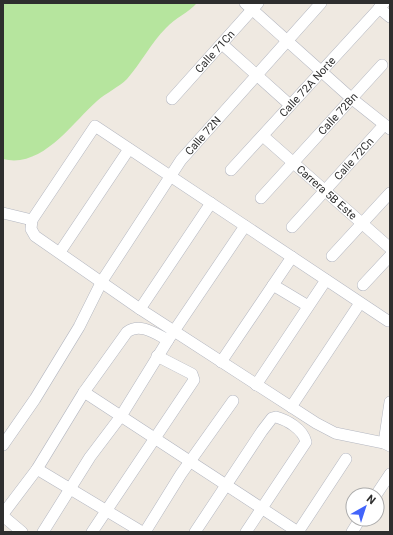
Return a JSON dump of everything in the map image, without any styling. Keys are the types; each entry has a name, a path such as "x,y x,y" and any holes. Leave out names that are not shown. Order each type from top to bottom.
{"street":[{"path":"252,5 287,41 320,71 387,127"},
{"name":"Calle 71Cn","path":"172,99 222,44 252,5"},
{"name":"Calle 72N","path":"3,445 58,363 79,327 102,281 170,176 198,140 287,41 316,5"},
{"path":"381,6 390,17"},
{"name":"Calle 72A Norte","path":"231,170 381,6"},
{"path":"222,44 290,105"},
{"name":"Calle 72Bn","path":"261,198 382,65"},
{"path":"390,321 360,303 95,126 32,220 31,229 35,236 102,281 140,309 171,335 221,362 316,423 335,433 387,444 390,402"},
{"name":"Calle 72Cn","path":"292,227 387,127"},
{"name":"Carrera 5B Este","path":"263,136 390,248"},
{"path":"60,252 129,149"},
{"path":"332,256 390,193"},
{"path":"140,309 211,203"},
{"path":"3,213 32,220"},
{"path":"44,532 90,457 121,416 157,356 245,226"},
{"path":"363,285 390,256"},
{"path":"221,362 292,257"},
{"path":"256,385 326,280"},
{"path":"273,285 308,306"},
{"path":"291,407 360,303"},
{"path":"22,532 3,515 37,469 84,392 127,332 132,328 137,327 171,335"},
{"path":"92,532 195,378 192,374 157,356"},
{"path":"84,392 298,532 346,459"},
{"path":"37,469 144,532 190,462 233,401"},
{"path":"195,532 272,418 276,416 282,418 299,430 306,442 246,532"},
{"path":"381,487 390,474"}],"green space":[{"path":"3,3 197,3 190,10 170,24 127,79 97,101 67,132 43,151 31,157 17,160 3,159"}]}
